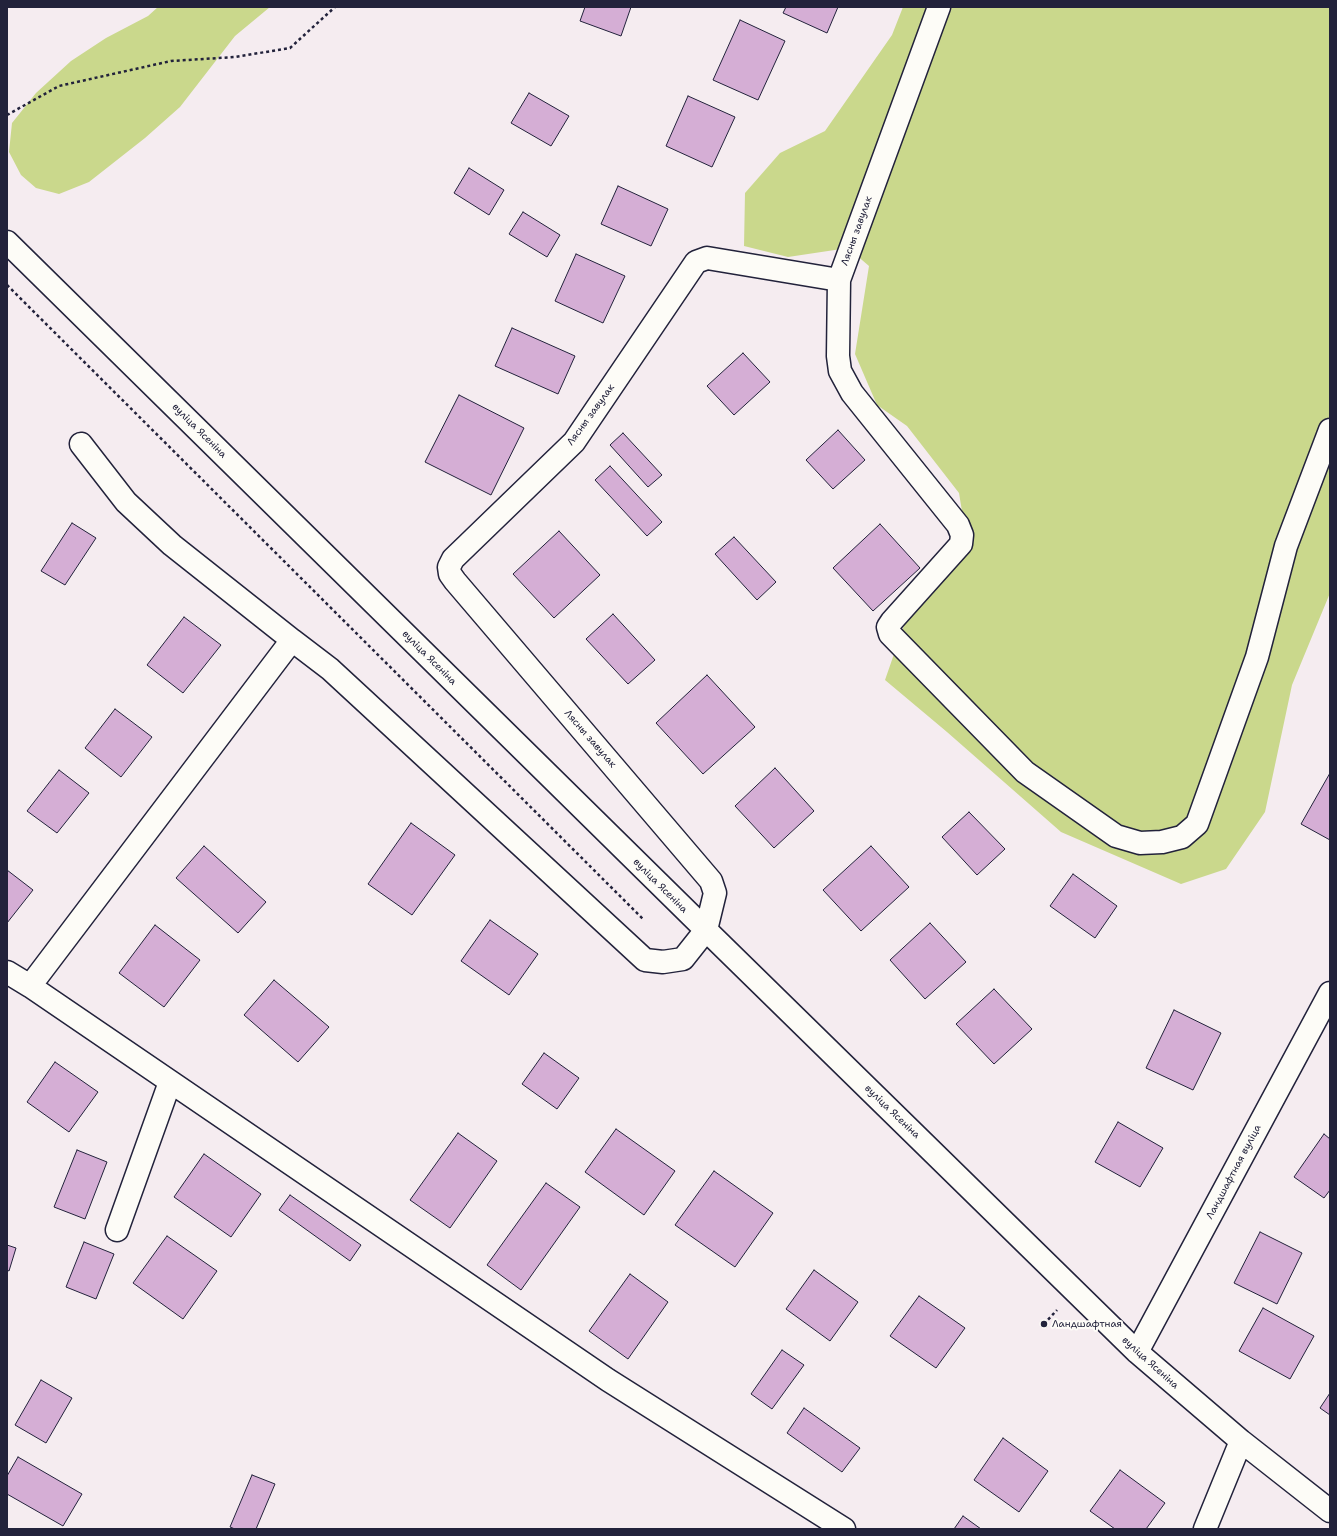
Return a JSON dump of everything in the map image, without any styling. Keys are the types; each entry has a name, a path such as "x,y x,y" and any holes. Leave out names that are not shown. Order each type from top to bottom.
{"street":[{"name":"Лясны завулак","path":"706,930 715,893 711,881 455,581 450,574 449,567 453,559 574,442 696,262 707,258 839,280 939,7"},
{"name":"вуліца Ясеніна","path":"7,242 1137,1352 1241,1441 1330,1511"},
{"path":"839,280 838,356 840,371 852,392 958,525 962,534 961,544 892,621 888,627 890,634 1025,772 1116,836 1140,844 1162,842 1182,837 1196,824 1257,657 1286,546 1330,430"},
{"path":"81,444 126,502 172,545 292,640 330,668 645,960 663,962 683,958 706,930"},
{"path":"30,986 292,640"},
{"path":"7,972 30,986 608,1380 844,1529"},
{"name":"Ландшафтная вуліца","path":"1137,1352 1330,993"},
{"path":"117,1230 170,1082"},
{"path":"1205,1529 1241,1441"}],"path":[{"path":"7,115 59,86 170,61 235,57 290,48 335,7"},
{"path":"7,285 649,925"}],"green space":[{"path":"158,7 270,7 235,36 180,107 145,138 89,182 59,194 36,188 21,175 9,152 12,123 36,93 71,61 106,38 148,16"},
{"path":"903,7 1330,7 1330,593 1292,685 1265,812 1226,869 1181,884 1061,832 885,680 910,608 968,548 959,493 907,426 877,405 855,354 869,266 848,248 788,257 744,246 745,193 780,153 825,131 892,35"}],"building":[{"path":"585,7 631,7 621,36 580,21"},
{"path":"786,7 838,7 827,33 783,13"},
{"path":"740,20 785,41 758,100 713,80"},
{"path":"529,93 569,116 551,146 511,123"},
{"path":"688,96 735,117 712,167 666,146"},
{"path":"469,168 504,190 489,215 454,193"},
{"path":"618,186 668,209 651,246 601,224"},
{"path":"523,212 560,235 547,257 509,234"},
{"path":"576,254 625,276 603,323 555,301"},
{"path":"512,328 575,356 558,394 495,366"},
{"path":"743,353 770,382 734,415 707,386"},
{"path":"459,395 524,428 491,495 425,462"},
{"path":"838,430 865,460 833,489 806,460"},
{"path":"623,433 662,475 648,487 610,445"},
{"path":"610,466 662,522 647,536 595,480"},
{"path":"72,523 96,538 65,585 41,571"},
{"path":"880,524 920,568 873,611 833,568"},
{"path":"559,531 600,575 554,618 513,574"},
{"path":"734,537 776,582 757,600 715,554"},
{"path":"613,614 655,660 628,684 586,639"},
{"path":"184,617 221,645 183,693 147,665"},
{"path":"707,675 755,727 703,774 656,723"},
{"path":"115,709 152,737 121,777 85,748"},
{"path":"775,768 814,811 774,848 735,806"},
{"path":"59,770 89,793 57,833 27,811"},
{"path":"1330,773 1330,840 1301,824"},
{"path":"969,812 1005,849 977,875 942,837"},
{"path":"411,823 455,855 412,915 368,884"},
{"path":"204,846 266,902 238,933 176,878"},
{"path":"871,846 909,887 861,931 823,890"},
{"path":"7,870 33,890 7,923"},
{"path":"1073,874 1117,906 1095,938 1050,906"},
{"path":"490,920 538,954 509,995 461,961"},
{"path":"930,923 966,962 925,999 890,960"},
{"path":"155,925 200,960 164,1007 119,973"},
{"path":"274,980 329,1027 298,1062 244,1015"},
{"path":"994,989 1032,1029 994,1064 956,1024"},
{"path":"1174,1010 1221,1033 1193,1090 1146,1068"},
{"path":"544,1053 579,1078 557,1109 522,1084"},
{"path":"55,1062 98,1092 69,1132 27,1102"},
{"path":"1118,1122 1163,1148 1140,1187 1095,1162"},
{"path":"616,1129 675,1171 644,1215 585,1172"},
{"path":"458,1133 497,1161 450,1228 410,1200"},
{"path":"1324,1134 1330,1139 1330,1190 1324,1198 1294,1177"},
{"path":"77,1150 107,1162 85,1219 54,1207"},
{"path":"204,1154 261,1194 231,1237 174,1197"},
{"path":"714,1171 773,1213 735,1267 675,1225"},
{"path":"546,1183 580,1207 521,1290 487,1265"},
{"path":"290,1195 361,1245 350,1261 279,1210"},
{"path":"1260,1232 1302,1253 1277,1304 1234,1283"},
{"path":"167,1236 217,1271 183,1319 133,1283"},
{"path":"84,1242 114,1254 96,1299 66,1287"},
{"path":"7,1245 16,1248 9,1271 7,1270"},
{"path":"814,1270 858,1302 830,1341 786,1309"},
{"path":"630,1274 668,1302 628,1359 589,1331"},
{"path":"919,1296 965,1328 936,1368 890,1336"},
{"path":"1263,1308 1314,1336 1290,1379 1239,1351"},
{"path":"782,1350 804,1365 772,1409 751,1394"},
{"path":"41,1380 72,1398 46,1443 15,1425"},
{"path":"1330,1393 1330,1415 1320,1408"},
{"path":"804,1408 860,1448 842,1472 787,1433"},
{"path":"1003,1438 1048,1471 1019,1512 974,1480"},
{"path":"18,1457 82,1494 63,1526 7,1494 7,1476"},
{"path":"1120,1470 1165,1503 1146,1529 1115,1529 1090,1511"},
{"path":"252,1475 275,1484 256,1529 235,1529 230,1527"},
{"path":"963,1516 981,1529 954,1529"}],"place":[{"name":"Ландшафтная","path":"1044,1324"}]}
